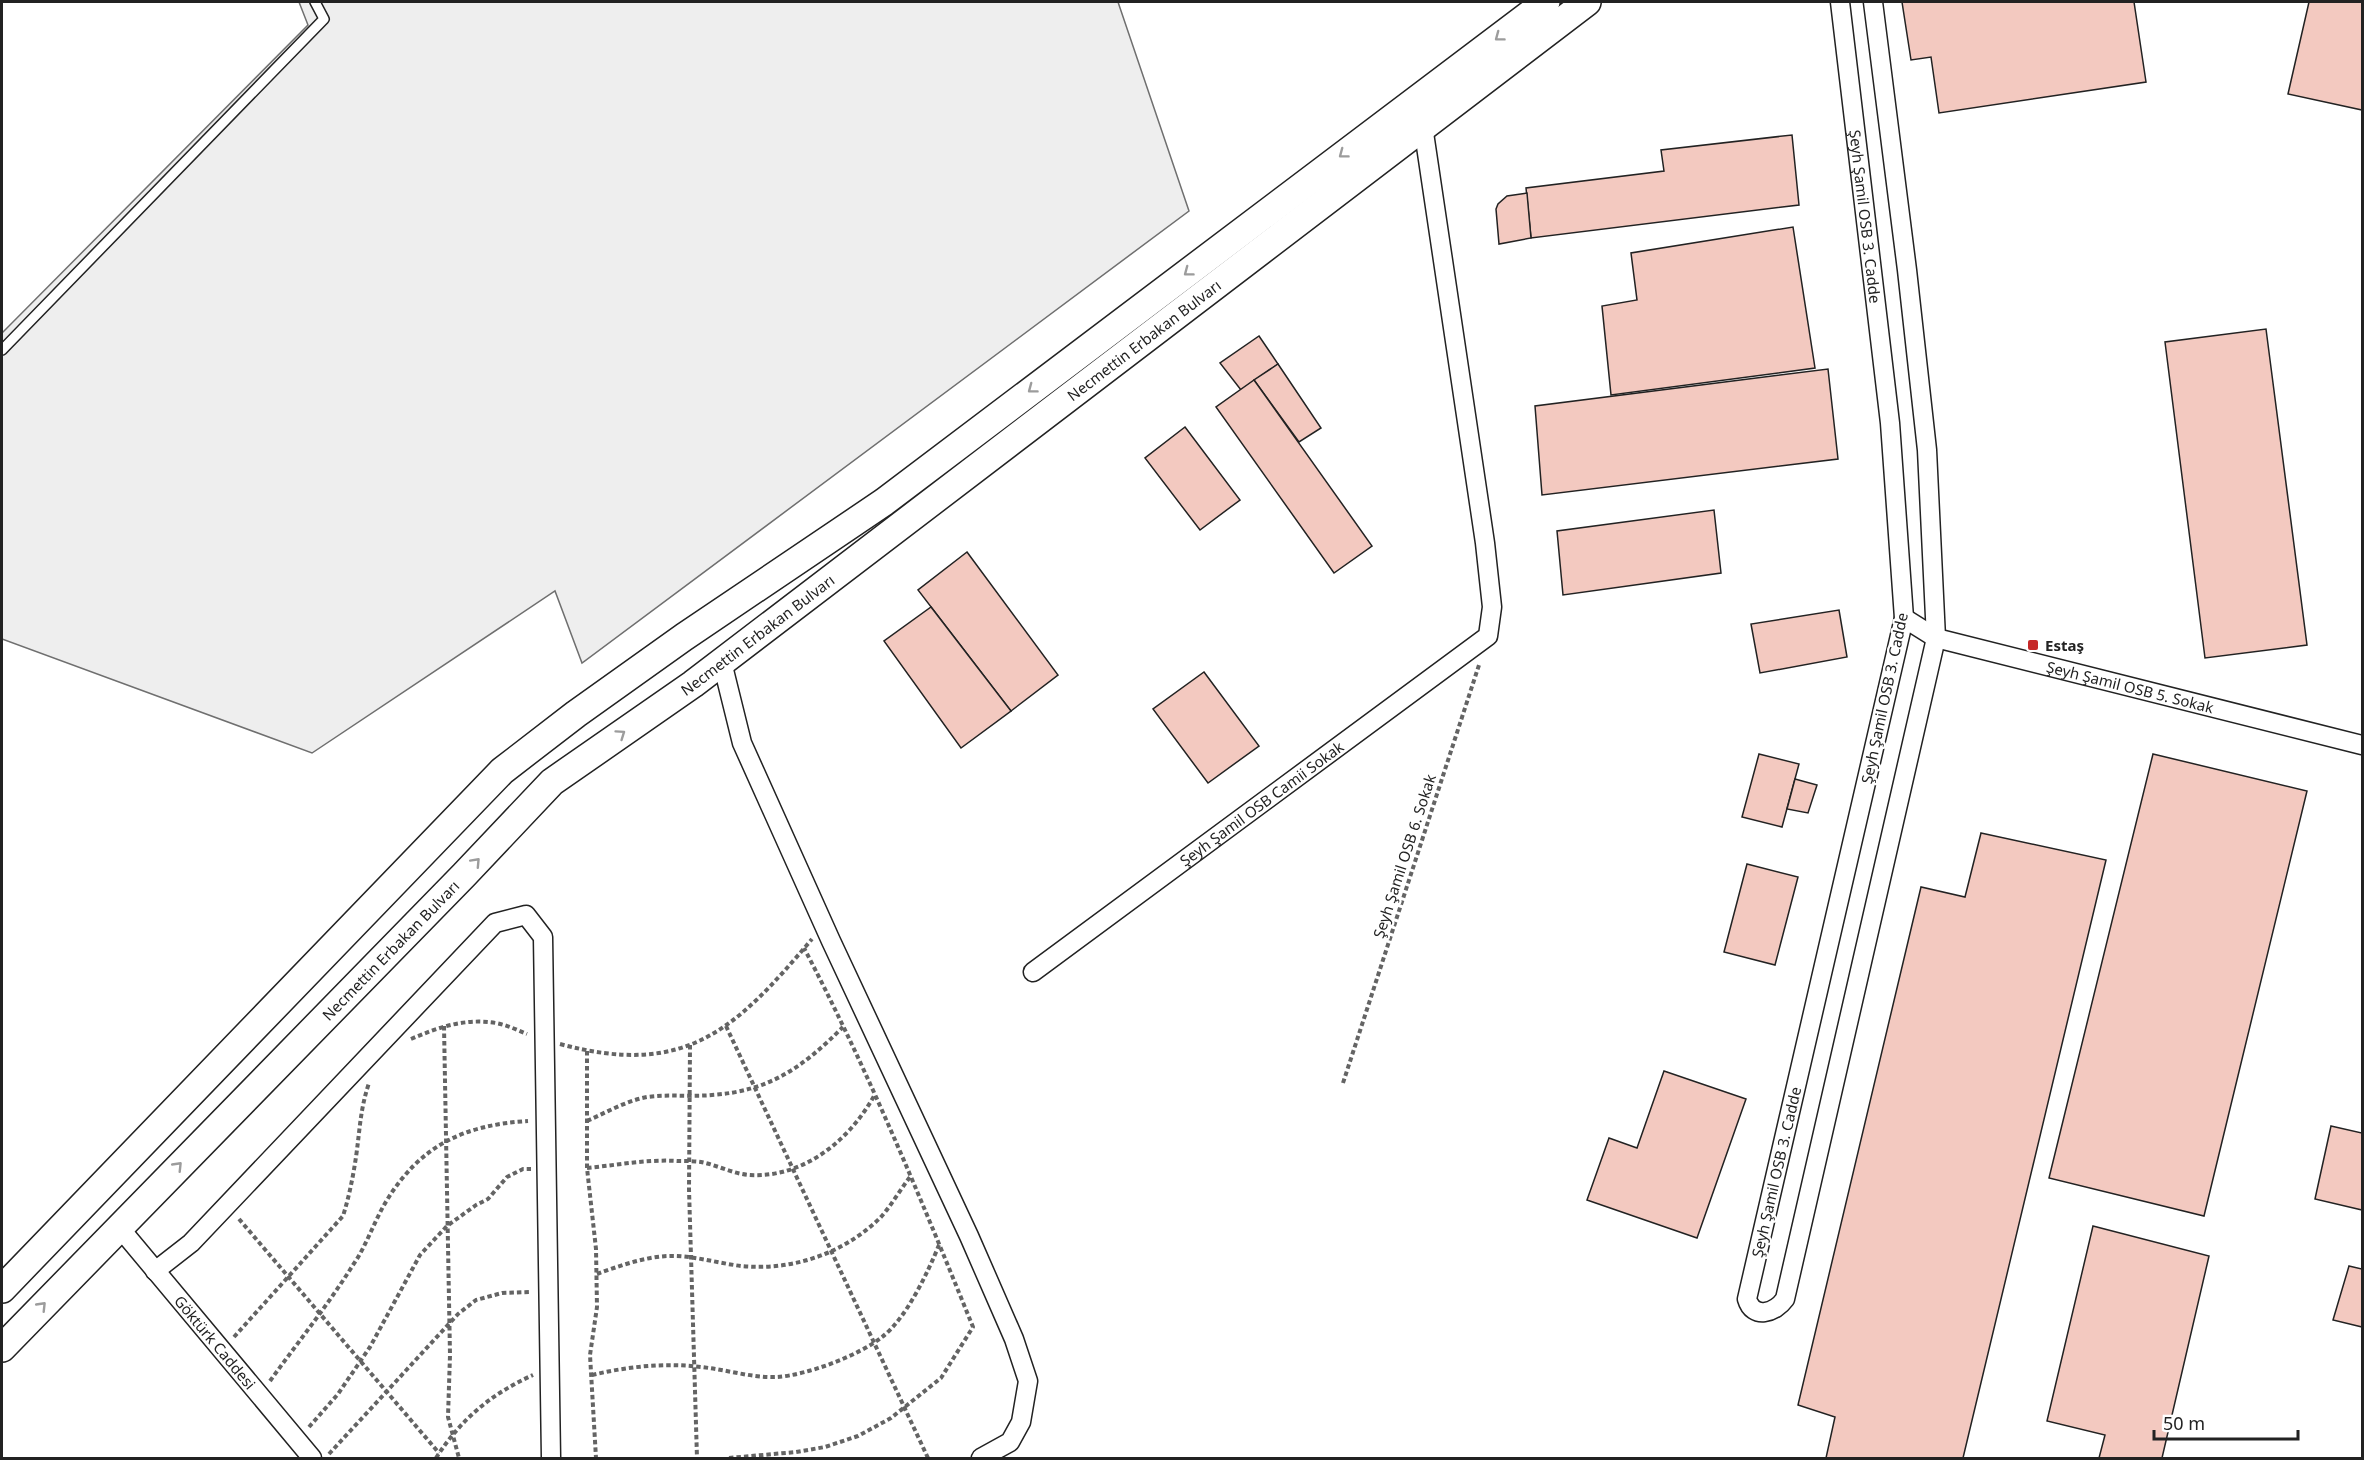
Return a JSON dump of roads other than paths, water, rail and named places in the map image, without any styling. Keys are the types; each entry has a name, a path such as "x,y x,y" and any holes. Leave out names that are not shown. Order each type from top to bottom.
{"main road":[{"name":"Necmettin Erbakan Bulvarı","path":"2,1289 502,771 684,637 884,502 1546,2"},
{"name":"Necmettin Erbakan Bulvarı","path":"2,1348 552,782 722,662 1587,2"}],"street":[{"name":"Şeyh Şamil OSB 3. Cadde","path":"1840,2 1890,423 1904,618 1747,1299 1754,1310 1766,1313 1780,1307 1785,1299 1936,638"},
{"path":"1873,2 1927,450 1936,638"},
{"name":"Şeyh Şamil OSB Camii Sokak","path":"1033,972 1488,636 1492,607 1485,543 1423,126"},
{"name":"Şeyh Şamil OSB 5. Sokak","path":"1904,618 1936,638 2362,745"},
{"path":"722,662 742,743 969,1236 1014,1339 1028,1381 1022,1422 1010,1442 981,1458"},
{"path":"155,1270 191,1243 495,922 526,915 543,937 551,1458"},
{"name":"Göktürk Caddesi","path":"119,1227 312,1458"}],"lane":[{"path":"2,350 324,19 315,2"}],"place":[{"name":"Estaş","path":"2033,645"}]}
